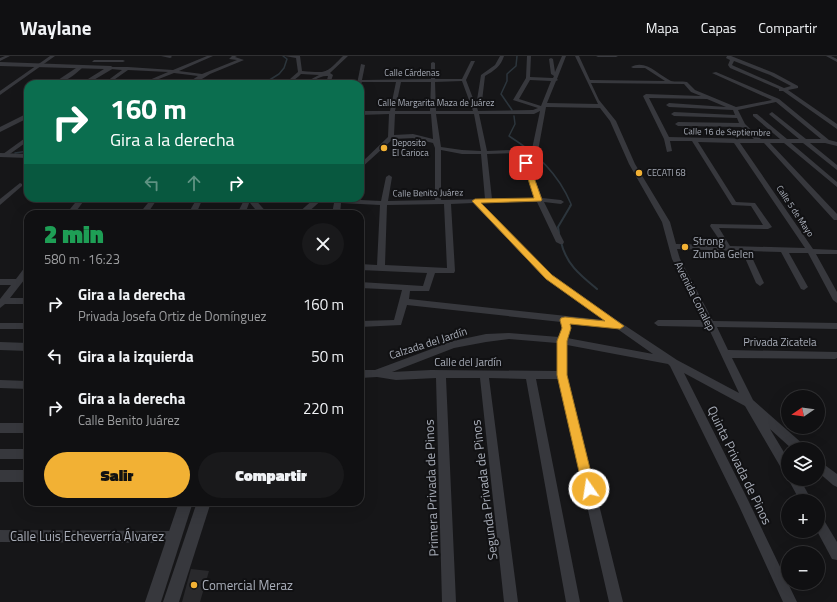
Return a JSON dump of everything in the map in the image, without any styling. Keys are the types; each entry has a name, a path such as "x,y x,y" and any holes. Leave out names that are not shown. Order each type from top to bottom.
{"street":[{"path":"0,60 8,56"},
{"path":"0,94 53,56"},
{"path":"88,67 99,56"},
{"path":"163,56 170,57"},
{"path":"152,80 211,56"},
{"path":"196,80 242,60 231,58 235,56"},
{"path":"287,56 298,56 300,72"},
{"path":"326,74 346,56"},
{"path":"472,104 479,101 483,75 495,68 502,56"},
{"path":"529,56 528,78 516,100 544,106 602,106"},
{"path":"364,163 391,137 413,136 457,152 535,151 544,106 564,56"},
{"name":"Avenida Conalep","path":"577,56 588,81 602,106 613,120 632,164 666,222 676,259 749,403 781,458"},
{"path":"598,56 616,56"},
{"path":"728,56 772,74 796,87 762,94"},
{"path":"728,56 732,60 730,65 732,67 785,90 837,127"},
{"path":"828,56 837,61"},
{"path":"551,59 553,74 556,78"},
{"path":"90,80 124,60 94,61"},
{"path":"473,62 464,80 476,112 484,152 489,202"},
{"path":"364,267 451,271 433,112 433,63"},
{"path":"0,64 128,68 174,71 204,76"},
{"path":"359,80 363,65"},
{"path":"61,80 81,66"},
{"path":"638,82 632,66 646,67 671,83"},
{"path":"112,80 128,68"},
{"path":"142,80 156,70"},
{"path":"300,72 318,75 331,75 329,80"},
{"path":"292,80 300,72"},
{"path":"714,73 777,100 837,149"},
{"path":"604,74 605,81"},
{"path":"310,80 318,75"},
{"path":"528,78 556,78"},
{"name":"Calle Cárdenas","path":"364,82 464,80"},
{"path":"391,137 392,112 399,81"},
{"path":"588,81 638,82 664,97 709,98"},
{"path":"649,89 671,83 684,83 693,91 735,109 743,125 763,142 837,218"},
{"path":"649,89 646,96 667,139 669,150"},
{"path":"664,97 685,133 734,204 753,204 768,227 714,226 728,248"},
{"path":"669,105 735,109 777,100"},
{"name":"Calle Margarita Maza de Juárez","path":"364,113 534,112 544,106"},
{"path":"674,114 740,117"},
{"path":"772,114 837,168"},
{"path":"755,115 786,142"},
{"path":"0,130 24,117"},
{"path":"685,133 743,125"},
{"name":"Calle 16 de Septiembre","path":"667,139 685,133 736,141 827,141 837,144"},
{"path":"827,141 837,136"},
{"path":"2,155 24,141"},
{"name":"Calle 5 de Mayo","path":"736,141 811,251 836,297"},
{"name":"Calle 16 de Septiembre","path":"786,142 837,185"},
{"path":"522,151 539,200 560,242"},
{"path":"2,155 24,156"},
{"path":"381,268 384,202 389,177"},
{"path":"0,203 20,185"},
{"name":"Calle Benito Juárez","path":"364,201 489,202 539,200 561,202"},
{"path":"475,201 549,277 672,362 749,403 792,442"},
{"path":"73,210 80,202"},
{"path":"253,202 260,210"},
{"path":"306,210 315,202"},
{"path":"672,246 837,252"},
{"path":"744,248 760,283"},
{"path":"784,251 804,287"},
{"path":"364,285 426,289 432,270"},
{"path":"2,303 24,275"},
{"path":"0,282 18,282"},
{"path":"364,324 398,323 407,288"},
{"path":"2,303 24,301"},
{"path":"403,301 620,326"},
{"path":"565,320 566,328 562,341 562,375 616,602"},
{"path":"658,323 837,326"},
{"path":"0,326 24,326"},
{"name":"Calzada del Jardín","path":"364,374 375,374 453,345 486,338 509,336 562,341 672,362"},
{"path":"0,346 24,347"},
{"name":"Privada Zicatela","path":"725,354 835,355"},
{"name":"Quinta Privada de Pinos","path":"672,362 743,502 790,602"},
{"name":"Calle del Jardín","path":"375,374 396,376 441,374 562,375"},
{"name":"Primera Privada de Pinos","path":"441,374 449,602"},
{"name":"Segunda Privada de Pinos","path":"484,374 511,602"},
{"path":"530,375 573,602"},
{"path":"0,384 24,385"},
{"path":"0,428 24,428"},
{"path":"0,454 24,454"},
{"path":"825,471 837,482"},
{"path":"0,476 24,476"},
{"path":"153,602 185,506"},
{"path":"171,602 203,506"},
{"path":"825,533 837,554"},
{"name":"Calle Luis Echeverría Álvarez","path":"0,536 175,537"}],"building":[{"name":"Comercial Meraz","path":"191,569 209,571 200,602 182,602"}],"waterway":[{"path":"269,80 279,74 284,68 287,59 283,56"},
{"path":"512,110 501,94 507,81 507,74 516,66 517,56"},
{"path":"514,116 515,124 509,136 529,150 546,165 566,193 571,204 570,206"},
{"path":"15,153 24,152"},
{"path":"559,233 558,227 571,205"},
{"path":"561,242 563,250 570,263 579,274 597,289"}],"place":[{"name":"Deposito El Carioca","path":"384,148"},
{"name":"CECATI 68","path":"639,173"},
{"name":"Strong Zumba Gelen","path":"685,247"},
{"name":"Comercial Meraz","path":"194,585"}],"route":[{"path":"526,163 539,200 489,202 475,201 503,228 549,277 620,326 565,320 566,328 562,341 562,375 589,489"}]}
